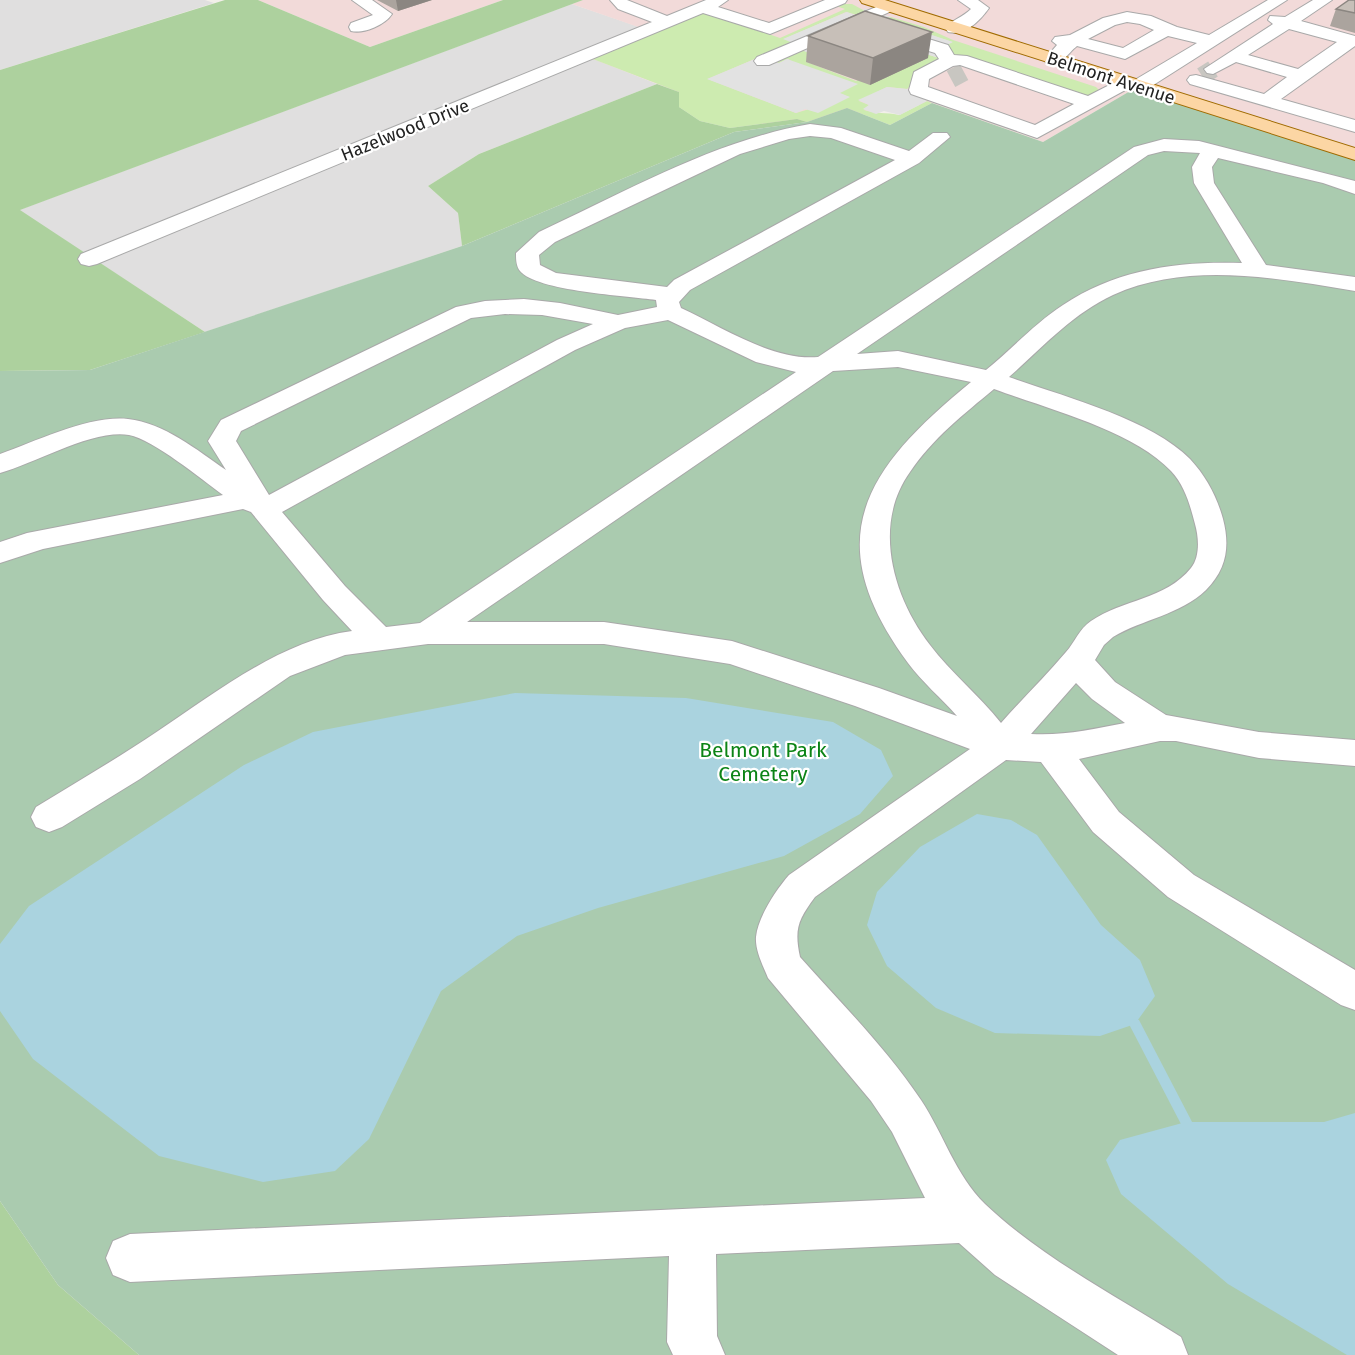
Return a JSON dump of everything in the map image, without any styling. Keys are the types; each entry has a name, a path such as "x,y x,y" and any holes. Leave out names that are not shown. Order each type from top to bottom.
{"main road":[{"name":"Belmont Avenue","path":"877,2 1131,85 1355,154"}],"street":[{"path":"357,27 384,14 362,0"},
{"path":"618,0 624,6 668,22"},
{"path":"711,4 731,16 770,28 838,0"},
{"path":"954,28 970,20 981,8 966,0"},
{"path":"964,72 961,60 949,61 920,76 918,90 1037,132 1090,103 1131,85 1279,0"},
{"path":"1324,0 1203,75 1267,100 1355,126"},
{"path":"764,61 854,21 877,2"},
{"name":"Hazelwood Drive","path":"89,259 711,4"},
{"path":"731,16 750,8"},
{"path":"1255,15 1353,41"},
{"path":"1053,60 1074,40 1110,19 1122,17 1151,21 1167,29 1211,41"},
{"path":"854,21 942,49 949,61"},
{"path":"1019,49 1074,40 1125,54 1167,29"},
{"path":"1267,100 1353,41"},
{"path":"1234,56 1302,76"},
{"path":"926,93 964,72 1055,91 1090,103"},
{"path":"1002,120 1055,91"},
{"path":"912,159 834,132 810,130 786,134 733,150 547,237 527,253 529,268 550,279 672,303 765,357 803,366 898,360 991,379 1114,424 1154,442 1189,472 1209,517 1214,546 1210,565 1199,579 1184,592 1102,630 1091,639 1078,660 1000,746 802,886 787,905 776,937 782,965 886,1086 908,1117 943,1185 967,1218 1012,1258 1163,1355"},
{"path":"0,553 37,540 256,505 566,345 618,322 672,303 682,285 912,159 940,136"},
{"path":"428,633 1141,151 1164,145 1199,147 1330,179 1355,188"},
{"path":"1212,150 1202,167 1204,183 1258,270"},
{"path":"1000,746 959,697 933,672 901,628 888,605 876,556 879,511 890,480 940,423 1070,310 1111,289 1165,272 1204,268 1258,270 1355,284"},
{"path":"379,639 334,593 256,505 222,441 230,426 464,312 494,305 540,306 618,322"},
{"path":"0,464 79,435 129,426 161,439 256,505"},
{"path":"49,817 128,769 278,668 341,644 428,633 604,633 732,654 867,697 1000,746 1051,749 1078,746 1160,728 1176,728 1259,745 1355,753"},
{"path":"1078,660 1084,672 1099,687 1160,728"},
{"path":"1051,749 1106,822 1180,886 1355,992"},
{"path":"130,1258 967,1218"},
{"path":"693,1232 692,1342 700,1355"}],"shaded area":[{"path":"0,0 205,0 214,3 0,70"},
{"path":"258,0 503,0 370,47"},
{"path":"583,0 1355,0 1355,154 1137,87 1043,142 932,103 769,127 585,56 647,30 572,4"},
{"path":"572,4 648,30 586,56 657,84 479,154 428,186 458,213 462,246 205,332 19,210"},
{"path":"864,8 891,17 883,18 886,20 953,42 947,45 950,46 939,58 913,50 812,54 801,50 775,62 779,63 787,59 858,84 840,93 850,97 818,113 805,109 796,113 707,79 793,43 783,39 847,12 855,15 864,12"},
{"path":"887,87 907,89 927,101 900,115 884,111 876,114 863,109 869,105 858,100"}],"green space":[{"path":"225,0 258,0 370,47 503,0 583,0 20,210 205,332 90,370 0,371 0,70"},
{"path":"852,4 865,11 857,15 846,12 784,39 794,42 708,79 796,113 849,97 839,93 788,59 779,63 775,62 801,50 812,53 807,62 856,81 913,50 939,58 907,89 887,87 859,101 869,105 864,110 899,115 927,101 932,103 890,125 847,108 807,122 797,119 730,128 700,121 679,107 679,92 585,56 701,11 780,38 845,9 836,6"},
{"path":"891,17 1096,87 1100,91 1088,96 1078,95 952,58 946,45 952,42 881,18"},
{"path":"657,84 679,92 679,107 700,121 730,128 797,119 807,122 734,132 462,246 458,213 428,186 479,154"},
{"name":"Belmont Park Cemetery","path":"1137,87 1355,154 1355,1355 139,1355 58,1285 0,1201 0,371 90,370 462,246 734,132 807,122 847,108 890,125 932,103 1043,142"},
{"path":"0,1201 58,1285 139,1355 0,1355"}],"water":[{"path":"515,693 686,698 833,722 881,750 893,776 860,814 784,856 598,908 517,936 441,991 369,1139 335,1171 263,1182 159,1156 33,1059 0,1011 0,944 29,906 244,765 313,732"},
{"path":"977,814 1011,820 1037,835 1101,925 1140,960 1155,996 1135,1024 1100,1036 995,1033 936,1008 887,966 867,925 877,892 920,847"},
{"path":"1355,1113 1355,1355 1347,1355 1228,1284 1121,1194 1106,1160 1120,1140 1186,1122 1324,1122"}],"building":[{"path":"1349,0 1355,0 1355,13 1336,9"},
{"path":"865,11 932,32 873,58 808,36"}],"waterway":[{"path":"1135,1024 1186,1122"}],"tunnel":[{"path":"1202,76 1213,69"},
{"path":"951,79 964,72"}]}
